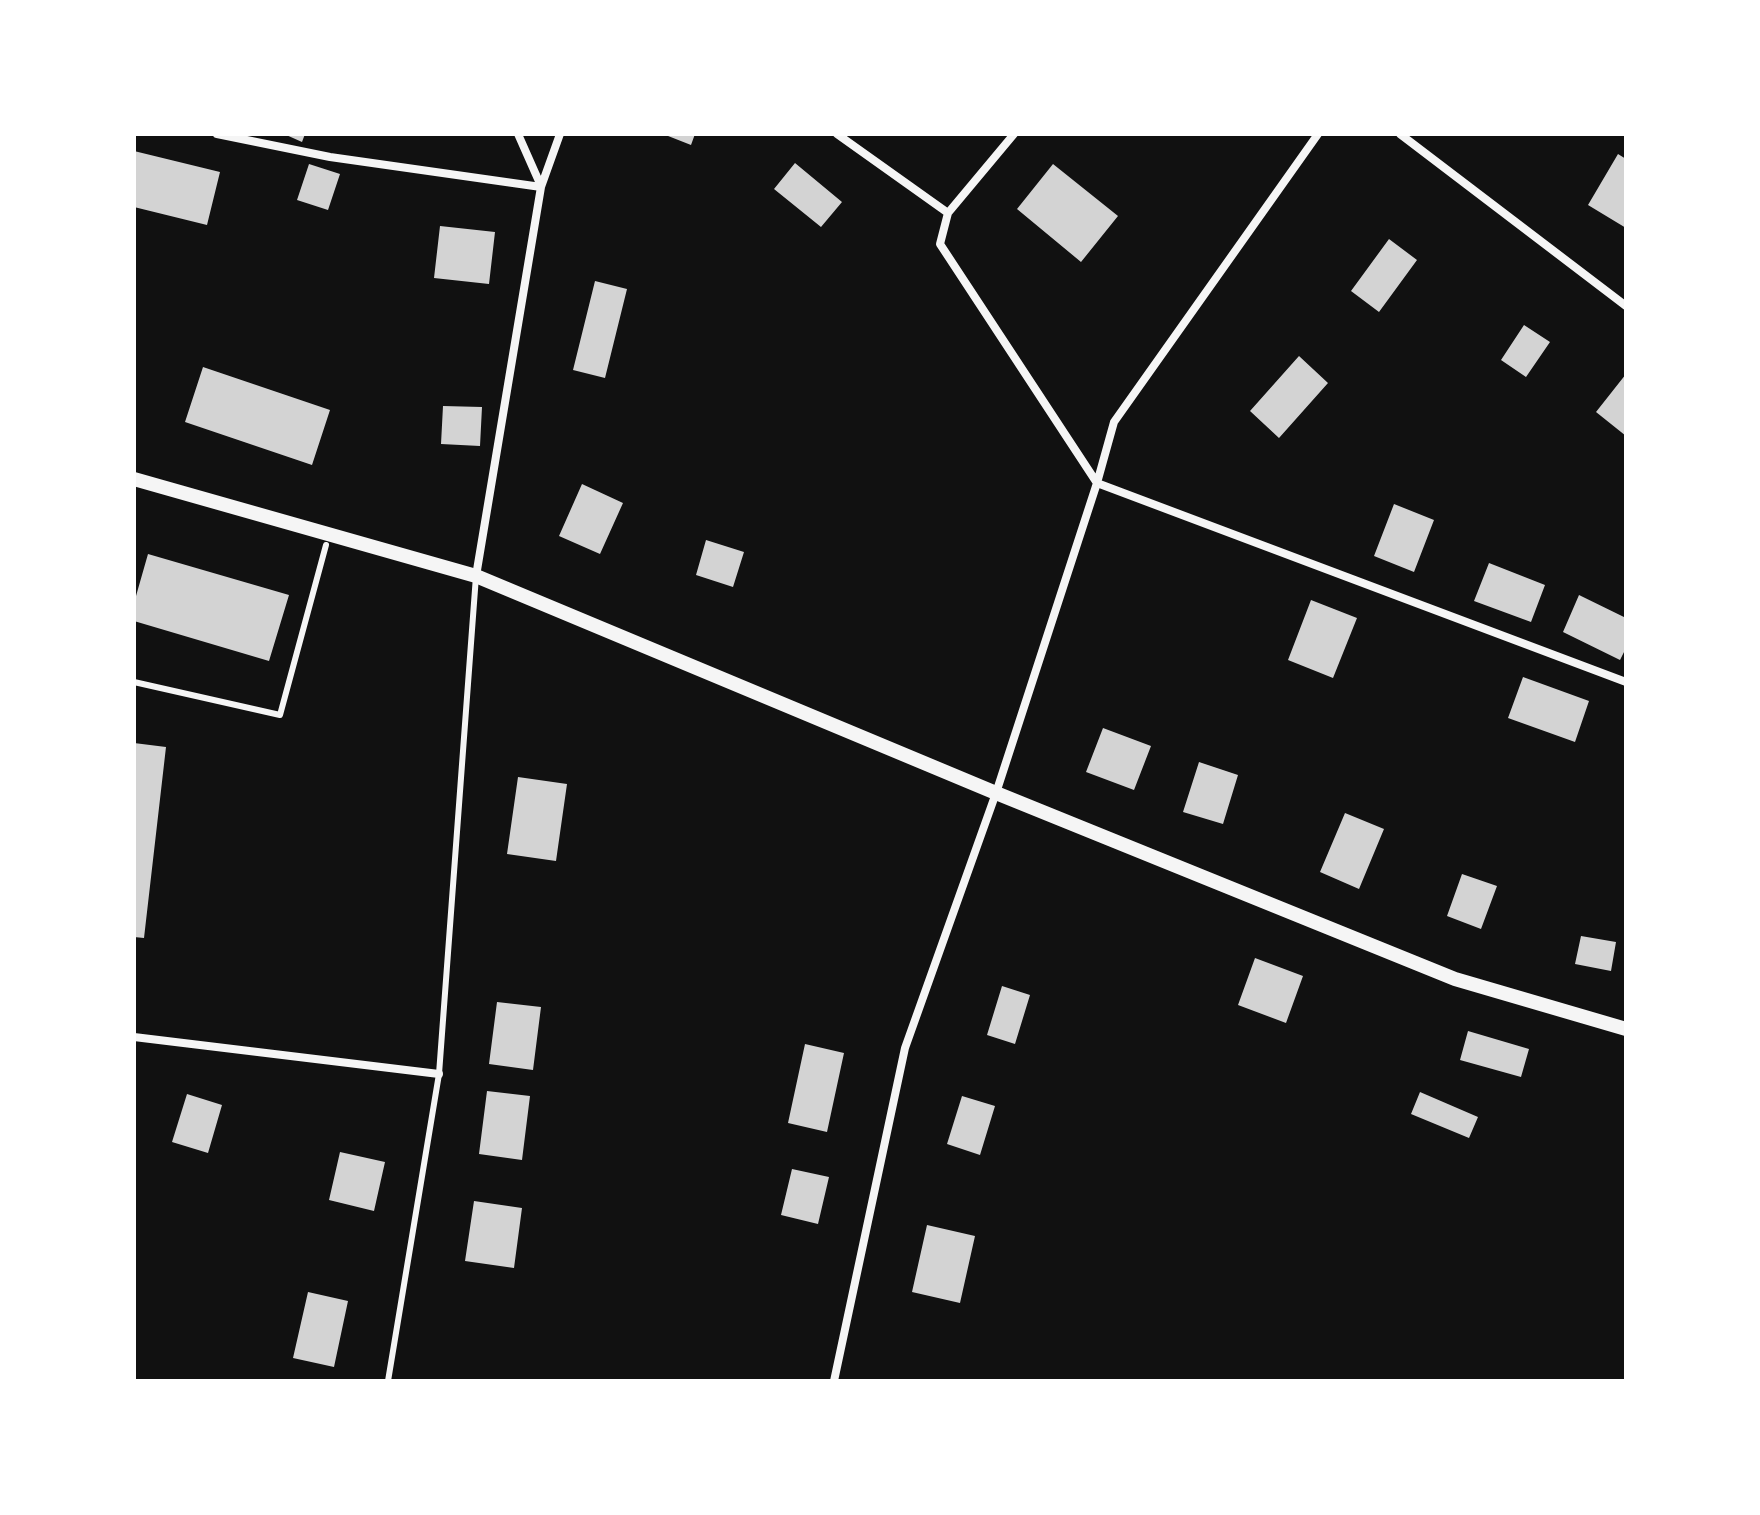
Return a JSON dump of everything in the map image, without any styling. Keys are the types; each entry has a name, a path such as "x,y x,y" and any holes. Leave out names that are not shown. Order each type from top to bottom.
{"street":[{"path":"217,134 330,157 541,187"},
{"path":"518,134 541,187"},
{"path":"476,576 541,187 560,134"},
{"path":"837,134 948,213"},
{"path":"1014,134 948,213 940,244 1097,483 1626,682"},
{"path":"834,1381 905,1048 996,793 1114,422 1318,134"},
{"path":"1400,134 1626,306"},
{"path":"134,479 476,576 996,793 1455,979 1626,1029"},
{"path":"134,1037 439,1074"}],"lane":[{"path":"134,682 280,715 326,545"},
{"path":"388,1381 439,1074 476,576"}],"building":[{"path":"284,134 305,134 302,142"},
{"path":"663,134 695,134 691,145"},
{"path":"134,151 220,172 207,225 134,207"},
{"path":"1618,154 1626,159 1626,228 1588,205"},
{"path":"795,163 842,202 821,227 774,189"},
{"path":"309,164 340,174 328,210 297,200"},
{"path":"1053,164 1118,216 1081,262 1017,209"},
{"path":"440,226 495,232 489,284 434,278"},
{"path":"1389,239 1417,260 1379,312 1351,291"},
{"path":"595,281 627,289 605,378 573,370"},
{"path":"1524,325 1550,342 1526,377 1501,360"},
{"path":"1299,356 1328,383 1279,438 1250,411"},
{"path":"203,367 330,410 312,465 185,422"},
{"path":"1626,374 1626,436 1596,412"},
{"path":"443,406 482,407 480,446 441,444"},
{"path":"582,484 623,503 600,554 559,536"},
{"path":"1394,504 1434,520 1414,572 1374,556"},
{"path":"706,540 744,552 733,587 696,575"},
{"path":"148,554 289,595 269,661 134,621 134,603"},
{"path":"1489,563 1545,585 1531,622 1474,601"},
{"path":"1579,595 1626,618 1626,648 1620,660 1563,632"},
{"path":"1311,600 1357,618 1333,678 1288,660"},
{"path":"1523,677 1589,701 1575,742 1508,718"},
{"path":"1103,728 1151,746 1134,790 1086,772"},
{"path":"134,743 166,747 144,938 134,937"},
{"path":"1199,762 1238,775 1223,824 1183,812"},
{"path":"518,777 567,784 556,861 507,854"},
{"path":"1345,813 1384,829 1359,889 1320,872"},
{"path":"1462,874 1497,886 1481,929 1447,916"},
{"path":"1581,936 1616,942 1611,971 1575,964"},
{"path":"1255,958 1303,976 1286,1023 1238,1005"},
{"path":"1002,986 1030,995 1015,1044 987,1035"},
{"path":"497,1002 541,1007 533,1070 489,1064"},
{"path":"1468,1031 1529,1049 1521,1077 1460,1060"},
{"path":"805,1044 844,1053 827,1132 788,1123"},
{"path":"487,1091 530,1096 522,1160 479,1154"},
{"path":"1420,1092 1478,1117 1469,1138 1411,1114"},
{"path":"187,1094 222,1105 208,1153 172,1142"},
{"path":"962,1096 995,1106 980,1155 947,1144"},
{"path":"340,1152 385,1162 374,1211 329,1200"},
{"path":"792,1169 829,1177 818,1224 781,1215"},
{"path":"474,1201 522,1208 514,1268 465,1261"},
{"path":"927,1225 975,1236 960,1303 912,1292"},
{"path":"308,1292 348,1301 334,1367 293,1358"}]}
